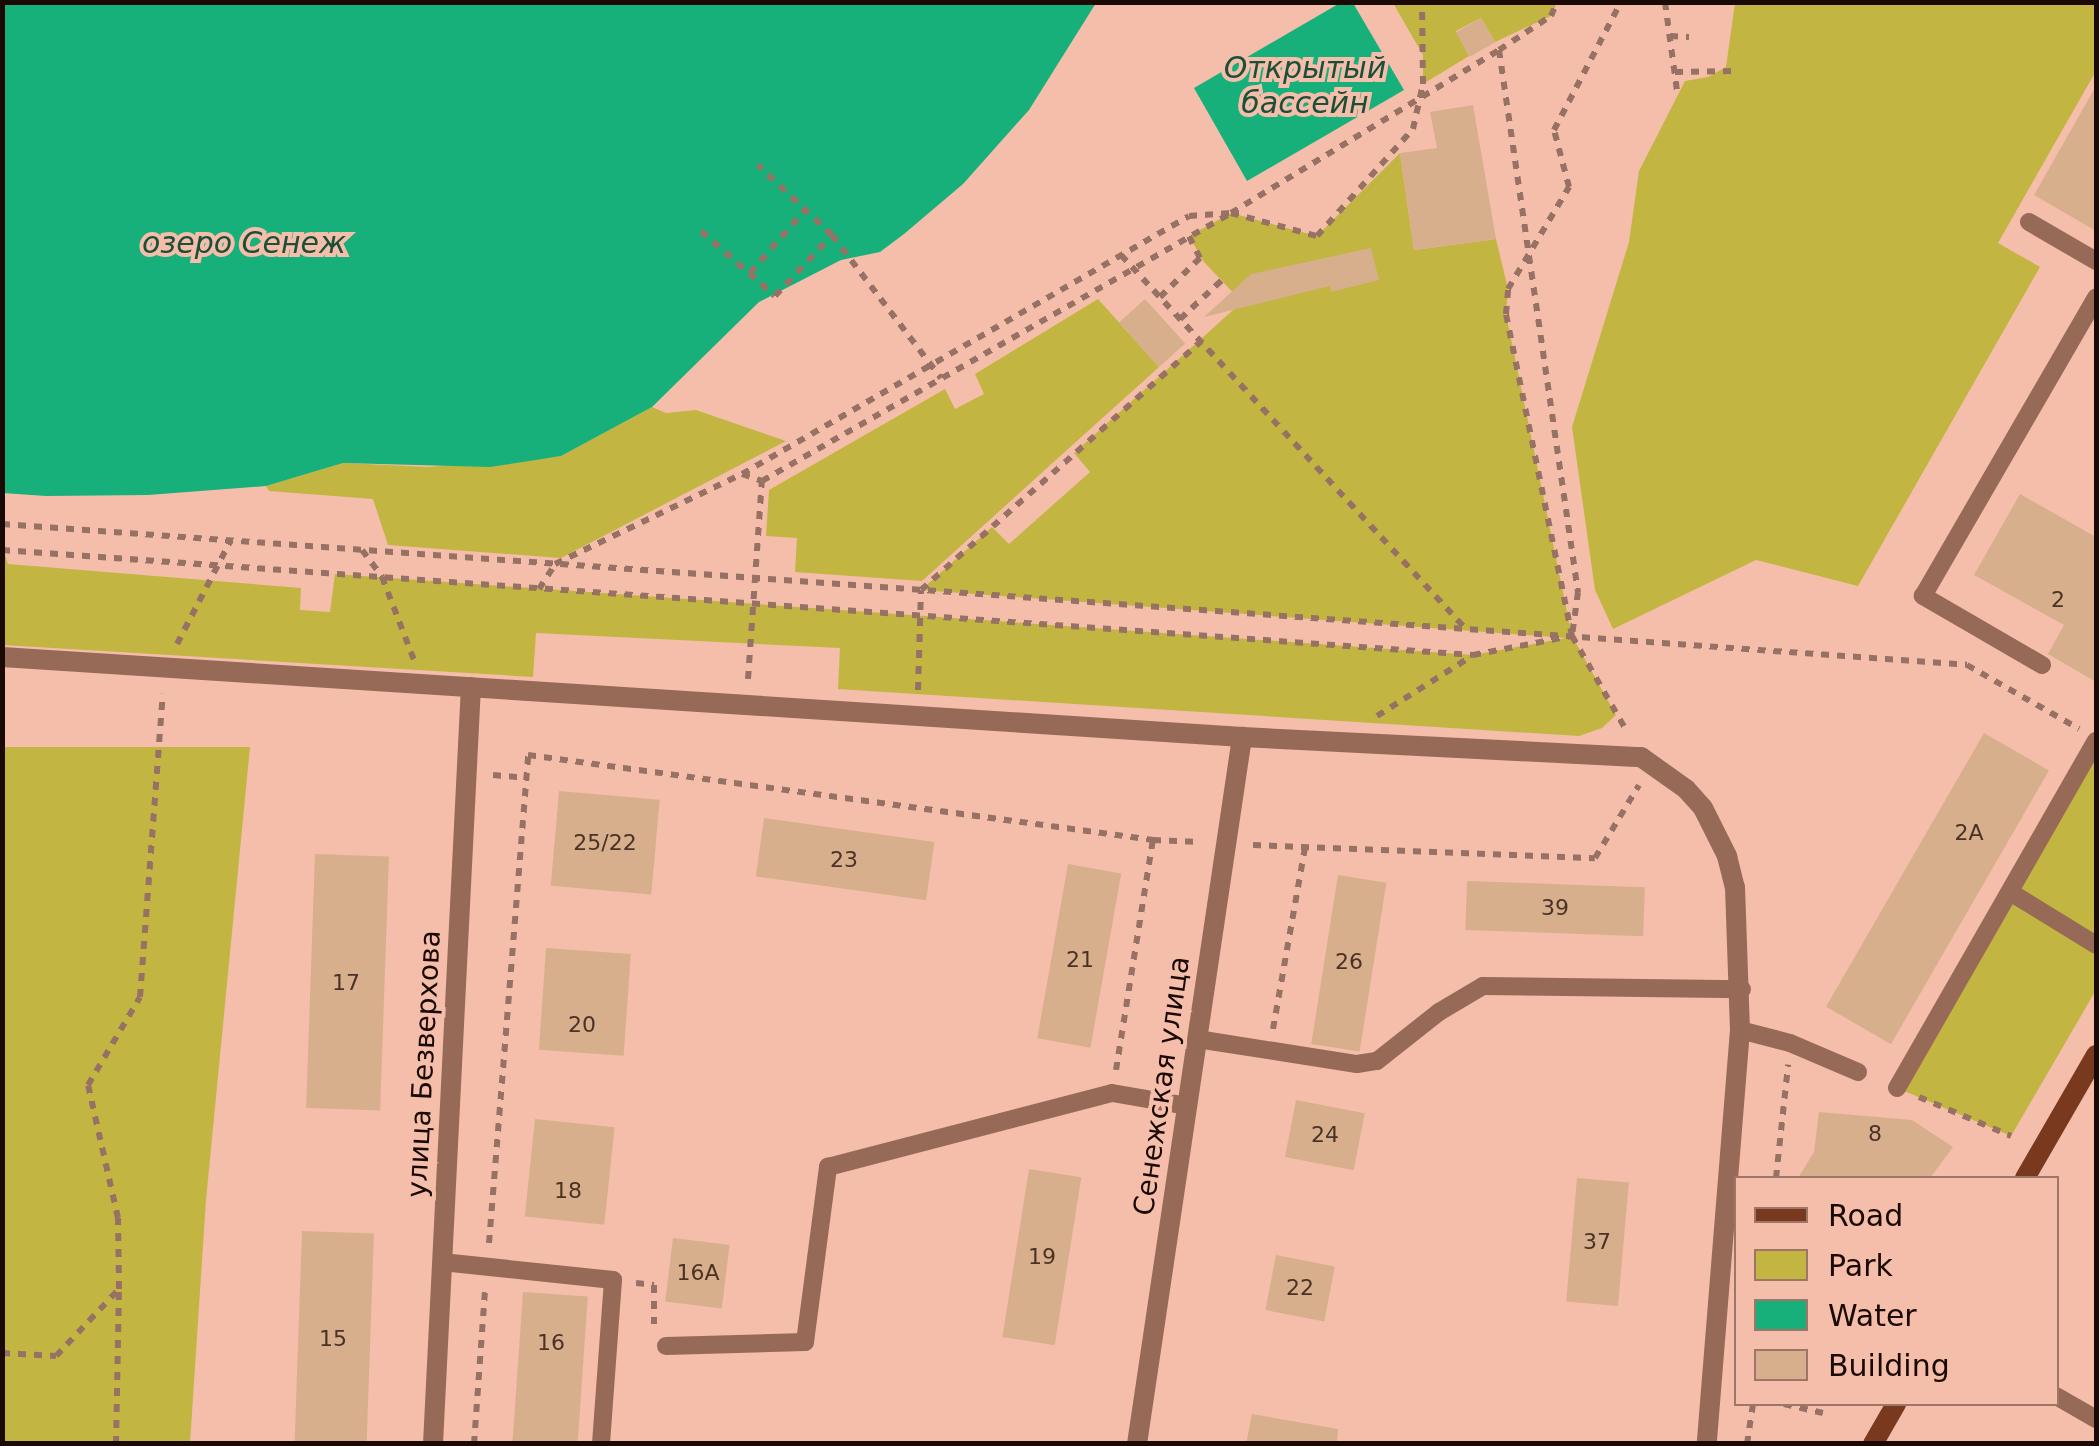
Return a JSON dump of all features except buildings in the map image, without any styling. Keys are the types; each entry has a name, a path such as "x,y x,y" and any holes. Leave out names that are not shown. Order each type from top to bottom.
{"street":[{"path":"2,657 1646,760 1703,808 1736,887 1742,988 1740,1030 1708,1444"},
{"name":"улица Безверхова","path":"433,1444 471,687"},
{"name":"Сенежская улица","path":"1137,1444 1242,737"},
{"path":"2026,1176 2096,1055"},
{"path":"1873,1444 1895,1406"}],"lane":[{"path":"2029,222 2096,260"},
{"path":"2042,665 1923,596 2096,297"},
{"path":"1897,1088 2096,740"},
{"path":"2010,892 2096,945"},
{"path":"1197,1039 1357,1064 1378,1061 1439,1012 1482,986 1742,988"},
{"path":"1740,1030 1790,1043 1858,1072"},
{"path":"666,1346 806,1342 828,1167 1112,1093 1187,1106"},
{"path":"442,1262 614,1280 601,1444"},
{"path":"2059,1398 2096,1418"}],"path":[{"path":"539,589 555,564 742,474 1189,216 1230,213 1317,236 1413,129 1420,98 1422,2"},
{"path":"742,474 762,481 1230,213 1499,50 1550,16 1557,2"},
{"path":"474,1444 528,755 1153,840 1595,858 1611,838 1646,760 1572,636 1506,314 1508,289 1569,187 1554,130 1621,2"},
{"path":"1664,2 1678,91"},
{"path":"1670,36 1689,37"},
{"path":"1499,50 1578,592 1572,636"},
{"path":"1675,72 1736,71"},
{"path":"758,165 832,235 941,378"},
{"path":"750,273 805,210"},
{"path":"701,230 775,296 832,235"},
{"path":"1160,297 1200,258 1189,236"},
{"path":"1121,255 1466,629"},
{"path":"1180,319 1222,280"},
{"path":"920,590 1201,341"},
{"path":"746,705 762,481"},
{"path":"2,524 1967,665 2096,740"},
{"path":"116,1444 118,1218 88,1085 140,997 164,667 231,540"},
{"path":"2,550 1473,655 1572,636"},
{"path":"361,550 382,578 425,684"},
{"path":"917,716 920,590"},
{"path":"1338,741 1473,655"},
{"path":"1112,1093 1153,840"},
{"path":"1269,1050 1305,847"},
{"path":"1776,1176 1790,1043"},
{"path":"1897,1088 2011,1136"},
{"path":"614,1280 654,1285 654,1330 666,1346"},
{"path":"2,1353 56,1356 119,1288"},
{"path":"1747,1444 1753,1406"},
{"path":"1793,1406 1824,1413"}],"green space":[{"path":"1393,3 1557,3 1551,16 1495,42 1481,18 1456,31 1469,56 1423,84 1423,55"},
{"path":"1735,3 2096,3 2096,71 1998,243 2040,267 1858,586 1756,560 1613,629 1595,590 1572,427 1629,242 1639,171 1685,81 1708,77 1726,67"},
{"path":"1400,153 1414,250 1496,239 1508,289 1506,314 1572,636 1616,715 1602,728 1579,736 838,689 840,648 536,633 533,677 3,645 2,546 8,564 301,588 300,610 330,612 335,574 1473,655 1566,638 921,590 992,527 1009,544 1090,472 1074,453 1242,302 1204,262 1189,236 1231,213 1317,236"},
{"path":"1098,299 1159,367 922,581 795,572 797,538 766,536 769,490 945,389 955,409 984,394 975,374"},
{"path":"652,407 666,413 696,410 786,441 561,558 388,545 373,499 269,491 266,486 343,463 429,467 561,456"},
{"path":"2096,741 2096,990 2011,1136 1897,1088"},
{"path":"3,747 250,747 206,1200 190,1443 3,1443"}],"water":[{"name":"озеро Сенеж","path":"2,3 1096,3 1029,110 963,184 904,234 880,252 841,260 759,302 652,407 561,456 490,467 343,463 266,486 148,495 46,496 3,493"},
{"name":"Открытый бассейн","path":"1340,3 1353,3 1404,90 1247,181 1194,88"}]}
